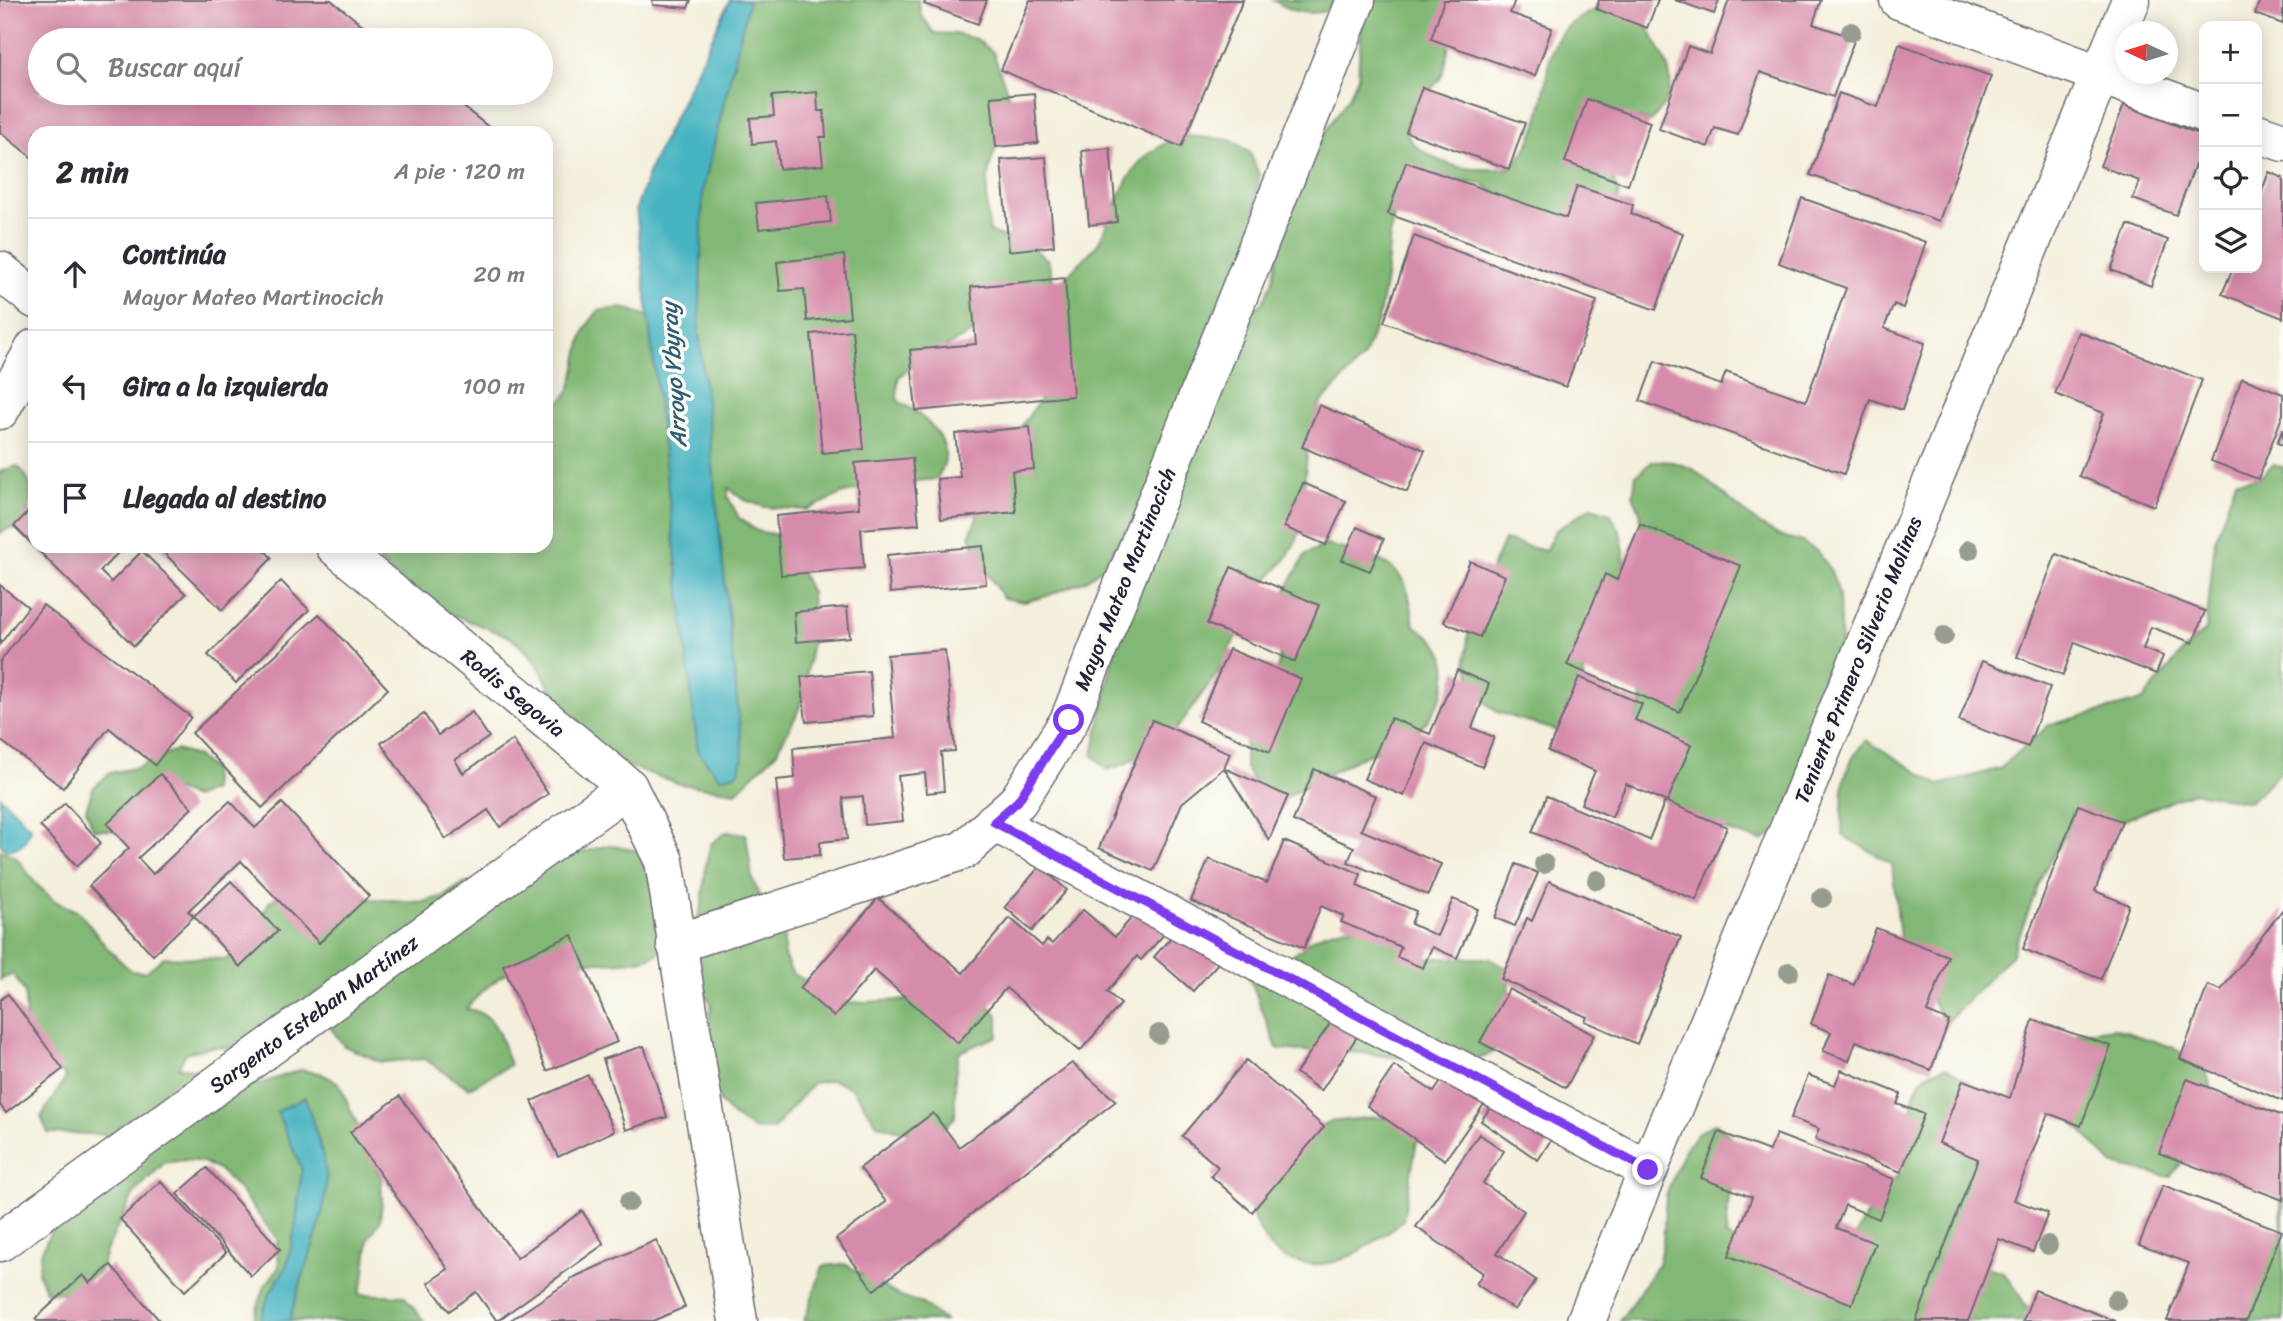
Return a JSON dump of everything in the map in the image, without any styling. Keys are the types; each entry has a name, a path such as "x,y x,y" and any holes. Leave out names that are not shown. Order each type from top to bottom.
{"street":[{"name":"Mayor Mateo Martinocich","path":"677,944 964,850 1018,801 1069,720 1356,0"},
{"path":"1899,0 2199,111"},
{"name":"Teniente Primero Silverio Molinas","path":"1586,1321 2131,0"},
{"path":"2262,135 2283,142"},
{"path":"0,271 28,293"},
{"path":"0,410 28,360"},
{"name":"Rodis Segovia","path":"344,553 628,787 664,861 738,1321"},
{"name":"Sargento Esteban Martínez","path":"0,1242 628,787"},
{"path":"994,822 1648,1170"}],"green space":[{"path":"747,0 918,0 921,15 934,33 956,34 976,39 993,52 1016,116 1014,138 996,147 990,168 987,211 990,232 1030,246 1048,260 1053,281 1002,310 970,334 912,365 898,378 897,400 931,425 943,443 944,463 937,479 884,484 844,493 807,510 765,507 745,500 728,488 728,497 739,518 757,531 777,535 792,553 811,593 813,634 803,697 796,716 776,753 736,792 680,784 601,757 559,707 541,670 528,653 510,637 420,602 375,557 375,553 553,553 553,407 565,397 571,387 585,330 598,311 615,308 629,310 658,321"},
{"path":"1273,0 1333,0 1328,11 1312,13 1287,8"},
{"path":"1367,0 1444,0 1449,38 1445,66 1439,80 1414,107 1407,133 1423,151 1458,167 1509,169 1518,159 1532,138 1536,126 1555,44 1568,26 1596,9 1631,19 1648,28 1668,69 1668,96 1650,122 1640,118 1620,120 1603,154 1619,194 1616,214 1598,222 1535,219 1481,184 1463,182 1400,189 1390,233 1386,278 1378,321 1363,358 1319,405 1308,443 1297,540 1286,559 1255,593 1226,661 1173,734 1127,763 1107,770 1093,755 1115,647 1128,604 1189,473 1194,452 1136,514 1102,568 1086,580 1047,596 1024,602 1003,598 977,557 970,534 1004,451 1049,387 1057,296 1065,278 1098,244 1127,180 1144,157 1165,143 1188,136 1232,140 1250,153 1259,175 1247,315 1263,302 1272,283 1286,218 1311,152 1349,97 1358,77 1361,31"},
{"path":"1653,461 1673,462 1693,469 1760,525 1780,536 1800,541 1818,552 1831,571 1839,595 1842,678 1780,830 1762,841 1702,824 1665,801 1646,784 1635,720 1642,704 1640,693 1711,574 1640,524 1641,514 1633,495 1636,475"},
{"path":"2273,465 2283,467 2283,769 2250,802 2193,792 2122,821 2081,827 2064,837 2044,871 2012,954 1945,1024 1900,938 1892,864 1842,835 1843,784 1850,763 1866,740 1939,785 2001,768 2049,725 2143,700 2179,656 2206,629 2215,540 2236,480 2258,479"},
{"path":"17,466 28,480 28,510 19,529 10,528 0,533 0,471"},
{"path":"1591,507 1610,513 1620,531 1624,551 1623,574 1586,653 1582,697 1558,731 1497,712 1482,699 1466,661 1469,622 1504,540 1545,551 1555,531"},
{"path":"1326,545 1372,557 1392,568 1400,577 1409,596 1414,625 1442,651 1446,680 1432,714 1406,740 1357,760 1288,796 1274,795 1256,786 1245,767 1245,744 1273,687 1279,662 1283,595 1306,554"},
{"path":"176,750 196,756 212,769 213,790 194,798 178,790 154,787 137,797 113,831 93,829 86,809 93,788 110,773 139,767"},
{"path":"726,832 746,834 752,878 761,899 774,914 784,934 784,956 792,973 846,1003 903,1000 943,1004 983,1000 998,1015 998,1036 959,1052 955,1075 955,1117 939,1133 896,1130 877,1124 853,1089 833,1080 813,1083 773,1130 752,1129 734,1117 720,1102 705,1064 711,1003 698,986 688,945 702,905 706,863 711,844"},
{"path":"609,845 638,851 677,938 658,954 641,959 626,962 536,961 517,967 498,979 466,1009 477,1011 492,1021 501,1037 510,1065 469,1088 424,1059 381,1062 344,1046 319,1012 235,1048 209,1047 186,1053 178,1067 198,1070 218,1079 259,1084 300,1070 320,1073 339,1083 381,1179 380,1221 369,1238 364,1279 359,1294 404,1296 424,1321 253,1321 265,1286 279,1267 277,1239 237,1187 221,1172 203,1162 184,1160 164,1163 134,1193 106,1251 100,1271 67,1293 46,1292 38,1273 41,1253 51,1231 70,1217 121,1167 121,1135 48,1133 41,1117 67,1076 36,1059 26,1040 25,993 13,974 0,980 0,850 16,857 37,885 55,901 79,912 109,950 131,971 146,972 164,957 227,959 244,946 270,901 289,891 423,902 444,896 462,884 525,877 565,857"},
{"path":"1346,927 1385,933 1415,958 1490,958 1508,969 1507,1023 1493,1051 1468,1061 1450,1062 1277,1048 1243,961 1284,960 1324,933"},
{"path":"2114,1028 2172,1047 2206,1071 2220,1116 2170,1177 2112,1164 2071,1119 2071,1075 2077,1033"},
{"path":"1946,1067 1973,1085 1983,1165 1938,1321 1620,1321 1658,1264 1663,1243 1666,1196 1683,1152 1697,1133 1716,1123 1731,1137 1735,1177 1729,1196 1726,1236 1799,1279 1849,1256 1866,1216 1905,1162 1916,1090 1931,1072"},
{"path":"1375,1117 1398,1121 1419,1129 1403,1220 1367,1247 1340,1260 1312,1264 1292,1261 1279,1254 1266,1241 1252,1212 1267,1153 1330,1122"},
{"path":"2283,1177 2283,1321 2229,1321 2234,1307 2282,1231 2280,1186"},
{"path":"845,1264 901,1297 921,1303 945,1321 804,1321 823,1266"},
{"path":"1981,1265 2003,1272 2034,1321 1959,1321"}],"water":[{"name":"Arroyo Ybyray","path":"730,0 749,0 703,190 699,333 743,757 738,773 720,778 698,752 636,209 650,168"},
{"path":"0,796 30,827 23,843 16,848 6,850 0,844"},
{"path":"305,1097 325,1167 323,1211 290,1321 260,1321 269,1295 286,1267 295,1230 302,1169 277,1112"}],"building":[{"path":"0,0 331,0 366,28 28,28 28,105 461,105 487,126 28,126 28,154 0,132"},
{"path":"652,0 691,0 688,8 653,5"},
{"path":"926,0 987,0 978,24 924,4"},
{"path":"1030,0 1243,0 1181,147 1001,70"},
{"path":"1444,0 1515,0 1510,13 1552,28 1535,76 1431,39"},
{"path":"1599,0 1658,0 1647,28 1596,9"},
{"path":"1675,0 1719,0 1714,14"},
{"path":"1729,0 1821,0 1813,24 1855,38 1833,97 1760,72 1738,135 1715,128 1708,147 1659,129 1688,46 1710,54"},
{"path":"2260,0 2283,0 2283,24 2255,14"},
{"path":"1899,44 1991,76 1939,221 1810,175 1839,93 1878,107"},
{"path":"1422,87 1525,123 1509,169 1406,132"},
{"path":"817,92 818,111 824,111 826,137 820,137 823,165 779,169 776,141 752,144 750,118 774,116 772,96"},
{"path":"1034,93 1038,143 996,147 991,97"},
{"path":"1587,99 1650,122 1628,185 1565,162"},
{"path":"2124,105 2199,134 2199,155 2176,215 2133,199 2140,181 2100,166"},
{"path":"1110,148 1117,222 1089,225 1082,151"},
{"path":"1046,157 1054,246 1009,251 1001,160"},
{"path":"1406,162 1566,218 1577,186 1633,205 1631,214 1683,233 1656,310 1388,214"},
{"path":"2269,172 2283,178 2283,318 2222,294 2231,273 2262,273 2262,191"},
{"path":"828,196 831,222 759,229 756,203"},
{"path":"1802,198 1926,242 1903,308 1894,304 1884,328 1925,343 1902,410 1870,399 1844,474 1640,401 1655,361 1721,385 1726,372 1806,401 1846,288 1779,263"},
{"path":"2128,225 2168,240 2151,286 2111,270"},
{"path":"1414,236 1597,301 1566,387 1384,322"},
{"path":"844,255 850,317 807,321 804,289 780,291 777,262"},
{"path":"1065,278 1073,396 916,411 910,350 976,344 971,287"},
{"path":"852,330 864,449 822,453 811,334"},
{"path":"2079,332 2202,380 2154,506 2079,476 2104,413 2055,394"},
{"path":"2242,378 2283,394 2283,414 2258,479 2211,461"},
{"path":"1319,405 1425,450 1407,492 1302,447"},
{"path":"1030,427 1034,469 1012,471 1016,512 941,519 937,479 960,477 955,434"},
{"path":"2283,429 2283,445 2277,443"},
{"path":"912,458 919,524 861,529 864,568 781,575 776,516 859,508 855,463"},
{"path":"1303,483 1346,501 1326,545 1284,527"},
{"path":"28,512 28,540 14,526"},
{"path":"1640,524 1741,566 1680,712 1567,665 1605,574 1617,580"},
{"path":"1357,527 1384,539 1370,571 1342,560"},
{"path":"983,546 986,584 890,593 887,555"},
{"path":"41,553 118,553 100,571 111,582 140,553 144,553 186,594 134,646"},
{"path":"164,553 267,553 272,558 222,610"},
{"path":"2056,554 2205,611 2193,643 2151,627 2143,649 2163,656 2156,674 2075,642 2063,675 2017,657"},
{"path":"1470,561 1505,576 1480,637 1444,622"},
{"path":"1231,567 1319,605 1295,662 1207,624"},
{"path":"281,581 309,610 236,683 208,655"},
{"path":"0,585 28,607 0,644"},
{"path":"43,605 191,717 155,765 109,728 63,788 0,740 0,662"},
{"path":"847,607 850,637 796,642 794,612"},
{"path":"319,614 388,689 262,808 192,733"},
{"path":"1229,649 1301,679 1270,752 1198,721"},
{"path":"945,650 955,751 941,752 944,791 927,793 925,773 898,776 903,821 865,825 863,796 843,798 847,839 820,842 820,855 784,858 776,780 795,778 793,748 895,738 887,655"},
{"path":"1982,661 2050,687 2028,747 1959,721"},
{"path":"1457,670 1489,684 1472,728 1494,737 1482,767 1426,743 1404,796 1364,779 1391,718 1430,734"},
{"path":"869,671 873,716 806,722 801,677"},
{"path":"1579,677 1642,704 1635,720 1691,745 1667,802 1727,827 1696,900 1532,832 1547,796 1649,840 1665,801 1626,784 1612,817 1581,804 1595,771 1548,751"},
{"path":"472,712 489,737 455,760 463,773 513,740 548,794 500,827 488,810 446,839 381,743 424,714 438,735"},
{"path":"1152,720 1230,753 1224,768 1182,803 1153,871 1099,848"},
{"path":"1224,768 1288,796 1269,840"},
{"path":"1314,769 1376,796 1361,830 1441,864 1428,895 1348,862 1354,847 1293,821"},
{"path":"160,774 192,808 138,858 153,874 230,801 255,828 282,803 369,896 319,943 241,861 188,911 194,916 153,955 89,886 129,848 107,824"},
{"path":"65,803 101,843 77,866 40,826"},
{"path":"2078,805 2122,821 2095,891 2129,905 2101,979 2023,949"},
{"path":"1284,841 1361,874 1357,886 1416,911 1411,924 1437,936 1453,899 1478,909 1457,958 1432,947 1423,968 1397,957 1401,947 1341,922 1344,916 1321,906 1304,948 1191,901 1209,859 1267,883"},
{"path":"1516,864 1538,873 1515,926 1495,918"},
{"path":"1040,866 1067,890 1032,931 1005,907"},
{"path":"231,881 278,931 240,967 194,916"},
{"path":"1549,881 1681,937 1637,1044 1585,1021 1587,1017 1501,979 1527,918 1532,921"},
{"path":"878,898 963,973 1010,918 1042,946 1047,940 1052,944 1083,910 1115,937 1140,908 1167,931 1141,960 1137,956 1107,992 1121,1004 1080,1051 1006,988 958,1043 874,970 834,1017 800,988"},
{"path":"2283,909 2283,1101 2180,1059 2208,985 2221,990"},
{"path":"1179,928 1219,962 1193,991 1154,957"},
{"path":"1876,928 1948,956 1927,1012 1949,1021 1931,1070 1856,1041 1849,1061 1823,1051 1831,1032 1811,1024 1829,975 1854,985"},
{"path":"572,935 617,1042 547,1071 503,965"},
{"path":"1509,989 1594,1035 1566,1088 1480,1042"},
{"path":"8,994 63,1069 6,1113 0,1105 0,1000"},
{"path":"1336,1015 1360,1032 1321,1091 1296,1073"},
{"path":"2033,1020 2111,1046 2081,1126 2048,1113 2014,1200 2048,1213 2033,1252 1999,1239 1968,1321 1916,1321 1978,1159 1939,1143 1963,1080 2010,1098"},
{"path":"644,1046 667,1117 626,1130 603,1059"},
{"path":"1246,1060 1324,1127 1252,1212 1211,1176 1218,1167 1182,1136"},
{"path":"1072,1063 1116,1101 874,1290 836,1239 886,1202 860,1168 933,1113 959,1147"},
{"path":"1394,1066 1434,1092 1449,1070 1489,1097 1445,1160 1367,1106"},
{"path":"1841,1070 1901,1094 1897,1104 1924,1114 1901,1172 1815,1139 1819,1129 1791,1118 1808,1075 1835,1085"},
{"path":"588,1075 614,1131 558,1157 532,1101"},
{"path":"2187,1079 2283,1116 2283,1200 2159,1153"},
{"path":"400,1096 517,1258 582,1211 604,1244 497,1321 476,1292 449,1311 428,1283 448,1269 350,1132"},
{"path":"1495,1101 1551,1140 1538,1160 1481,1121"},
{"path":"1719,1132 1769,1151 1776,1134 1894,1179 1879,1219 1845,1205 1836,1228 1875,1243 1852,1304 1729,1256 1752,1197 1701,1178"},
{"path":"1479,1134 1504,1151 1483,1183 1524,1211 1497,1253 1536,1280 1515,1310 1476,1284 1483,1273 1416,1227"},
{"path":"207,1168 280,1249 251,1276 177,1194"},
{"path":"161,1181 226,1253 185,1291 120,1219"},
{"path":"2163,1185 2282,1231 2246,1321 2167,1321 2189,1263 2139,1245"},
{"path":"656,1240 685,1307 653,1321 509,1321 570,1279"},
{"path":"111,1265 160,1321 35,1319 83,1275 90,1283"},
{"path":"2035,1290 2116,1321 2023,1321"}],"route":[{"path":"1069,720 1018,801 994,822 1648,1170"}]}
